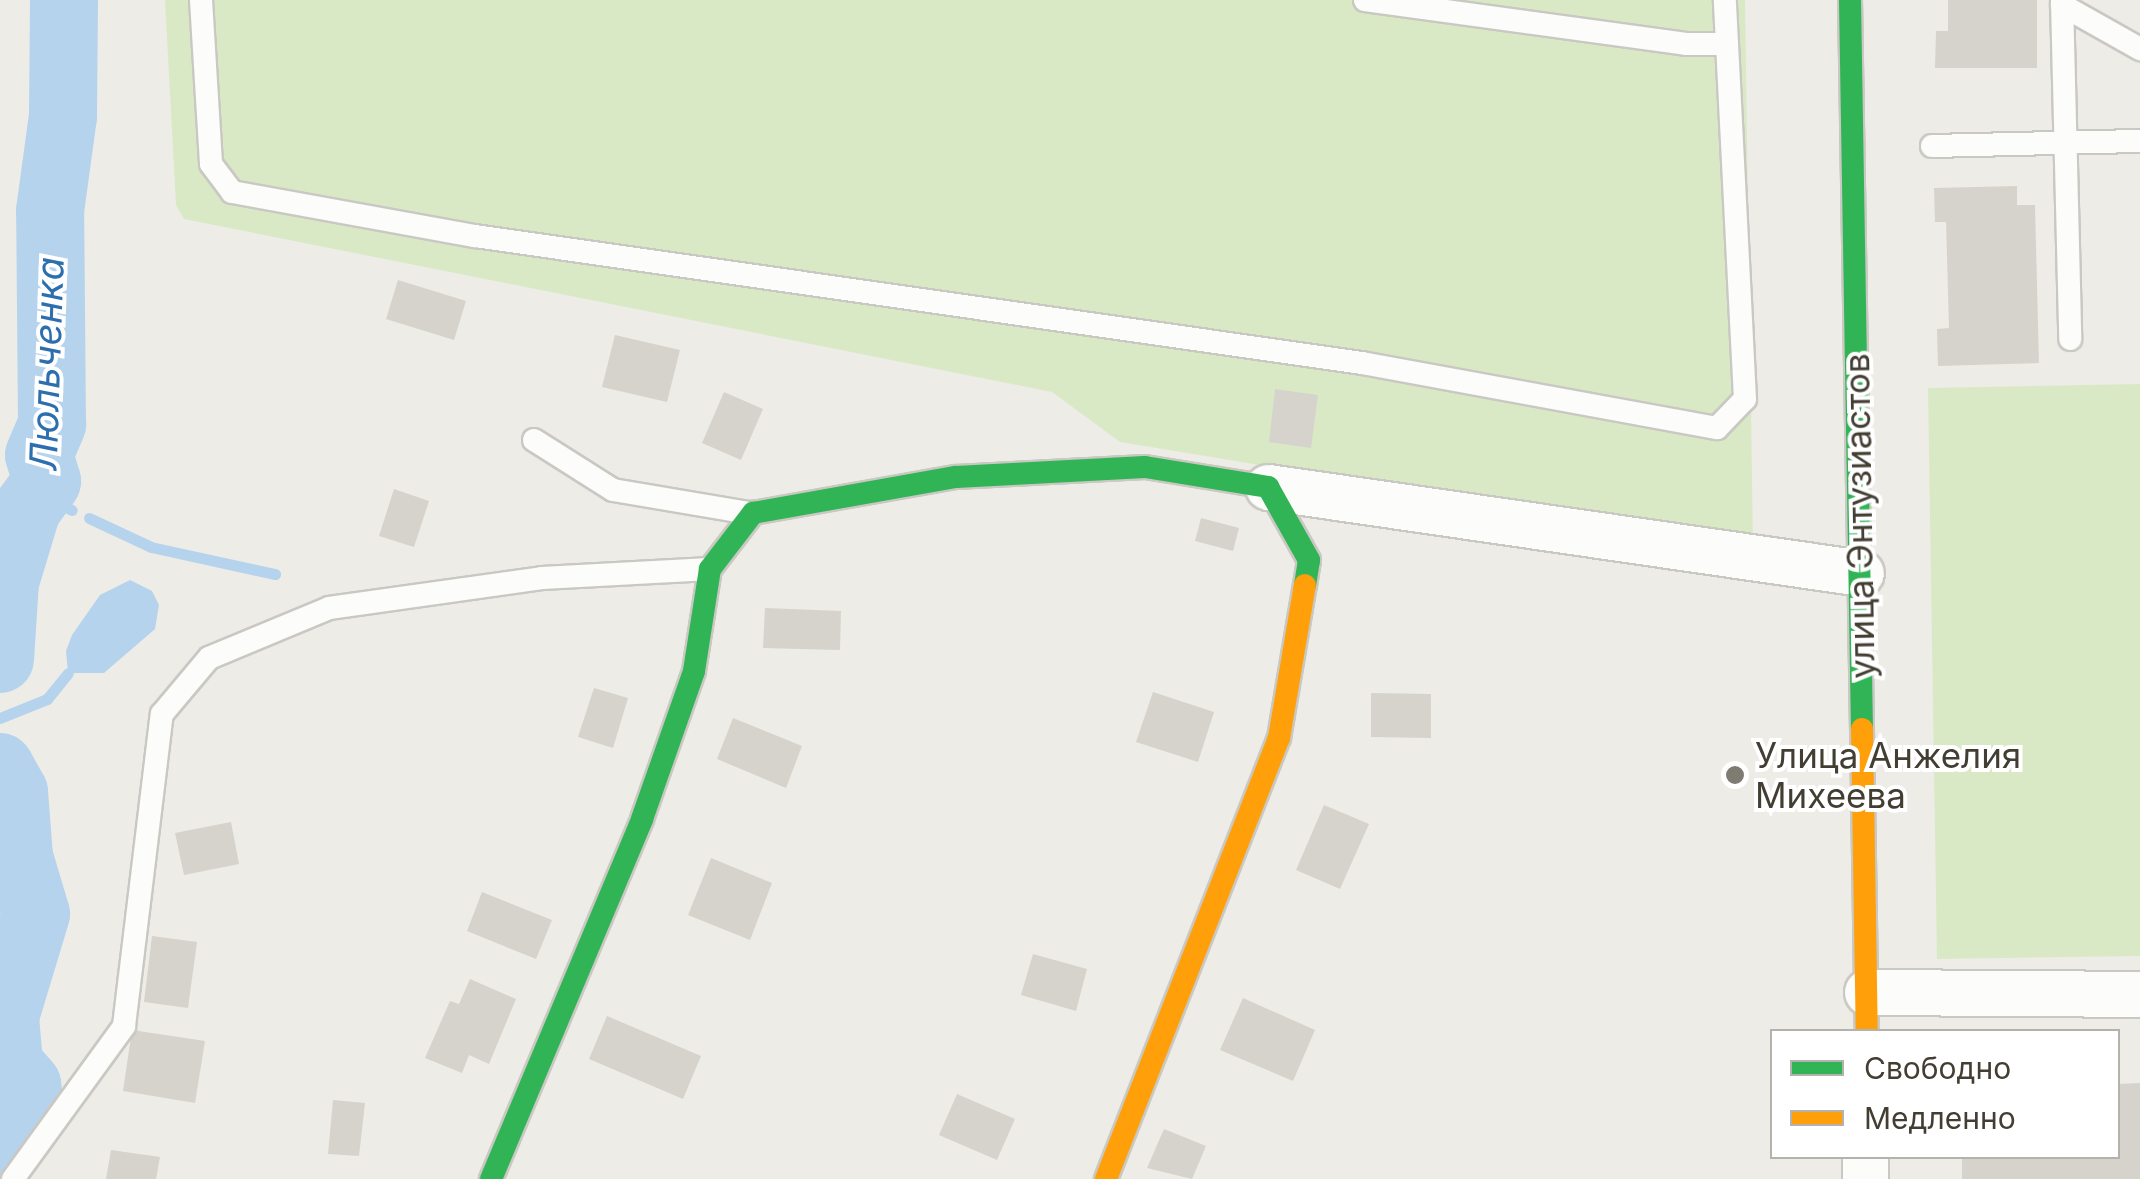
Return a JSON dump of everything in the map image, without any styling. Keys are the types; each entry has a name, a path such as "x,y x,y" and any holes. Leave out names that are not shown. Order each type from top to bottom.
{"street":[{"name":"улица Энтузиастов","path":"1850,0 1867,1012"},
{"path":"492,1179 642,819 694,672 710,568 752,513 975,476 1145,467 1860,573"},
{"path":"1106,1179 1279,738 1309,560 1268,487"},
{"path":"1867,1012 2140,994"}],"lane":[{"path":"201,0 211,164 232,192 494,239 1362,363 1717,428 1745,398 1725,0"},
{"path":"1365,0 1727,44"},
{"path":"2062,2 2140,49"},
{"path":"2062,2 2070,339"},
{"path":"1932,146 2140,141"},
{"path":"534,440 612,490 752,513"},
{"path":"13,1179 124,1026 162,714 209,658 329,608 542,578 710,568"}],"green space":[{"path":"165,0 1745,0 1753,546 1120,442 1052,392 184,219 176,205"},
{"path":"2140,384 2140,956 1937,959 1928,388"}],"water":[{"path":"130,580 152,591 159,605 155,629 104,673 68,673 66,651 72,635 100,595"}],"building":[{"path":"1948,0 2037,0 2037,68 1935,68 1936,31 1948,31"},
{"path":"2017,186 2017,205 2035,205 2039,363 1938,366 1937,329 1949,328 1946,222 1935,222 1934,188"},
{"path":"398,280 466,301 454,340 386,319"},
{"path":"615,335 680,350 667,402 602,387"},
{"path":"1275,389 1318,395 1311,448 1269,442"},
{"path":"724,392 763,409 741,460 702,443"},
{"path":"394,489 429,501 414,547 379,536"},
{"path":"1201,518 1239,528 1233,551 1195,541"},
{"path":"765,608 841,611 840,650 763,648"},
{"path":"594,688 628,698 613,748 578,737"},
{"path":"1153,692 1214,712 1198,762 1136,742"},
{"path":"1371,693 1431,694 1431,738 1371,737"},
{"path":"733,718 802,746 786,788 717,759"},
{"path":"1324,805 1369,824 1340,889 1296,870"},
{"path":"231,822 239,864 184,875 175,833"},
{"path":"711,858 772,883 750,940 688,915"},
{"path":"482,892 552,920 536,959 467,931"},
{"path":"152,936 197,942 188,1008 144,1002"},
{"path":"1033,954 1087,969 1076,1011 1021,995"},
{"path":"470,979 516,999 489,1064 469,1055 462,1073 425,1058 450,1001 459,1004"},
{"path":"1243,998 1315,1030 1293,1081 1220,1050"},
{"path":"607,1016 701,1056 683,1099 589,1059"},
{"path":"132,1030 205,1041 195,1103 123,1091"},
{"path":"2140,1083 2140,1179 1962,1179 1962,1159 2120,1159 2120,1084"},
{"path":"957,1094 1015,1119 997,1160 939,1135"},
{"path":"333,1100 365,1103 359,1156 328,1154"},
{"path":"1164,1129 1206,1146 1192,1179 1147,1168"},
{"path":"111,1150 160,1157 156,1179 106,1179"}],"waterway":[{"name":"Люльченка","path":"0,659 5,582 27,509 47,481 39,455 52,424 50,211 63,116 64,0"},
{"path":"41,493 72,510"},
{"path":"89,518 151,547 275,574"},
{"path":"0,718 47,699 68,673"},
{"name":"Люльченка","path":"0,767 14,792 19,857 36,914 5,1017 9,1064 27,1085 30,1111 0,1144"}],"traffic: fast":[{"path":"1850,0 1862,729"},
{"path":"491,1179 642,819 694,671 710,569 753,513 956,477 1145,467 1268,487 1309,560 1305,585"}],"traffic: slow":[{"path":"1106,1179 1279,738 1305,585"},
{"path":"1862,729 1867,1029"}],"place":[{"name":"Улица Анжелия Михеева","path":"1735,775"}]}
